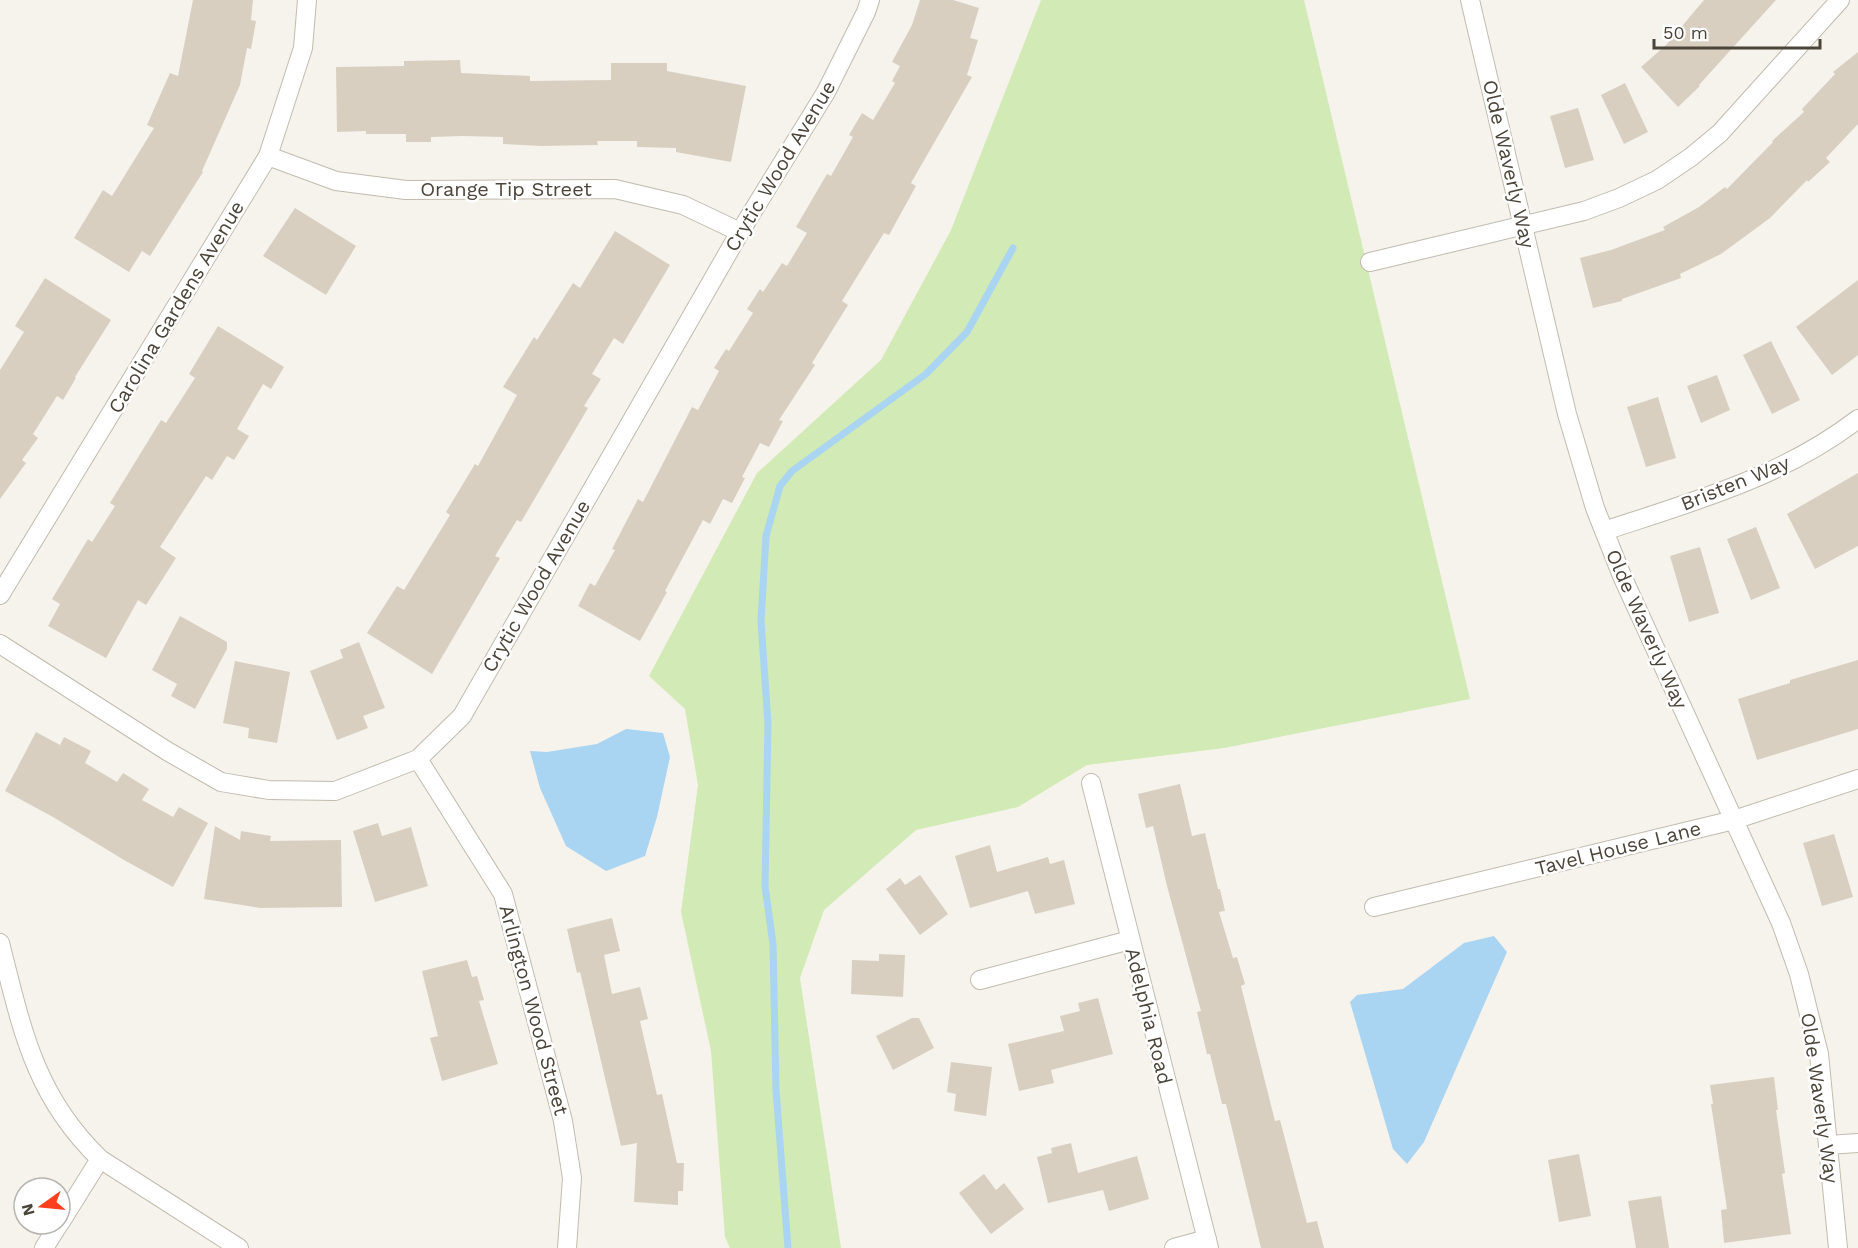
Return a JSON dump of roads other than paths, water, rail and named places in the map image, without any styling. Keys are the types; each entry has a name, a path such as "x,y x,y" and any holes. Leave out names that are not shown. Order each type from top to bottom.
{"street":[{"name":"Carolina Gardens Avenue","path":"0,595 268,156 303,48 307,0"},
{"name":"Crytic Wood Avenue","path":"0,644 167,751 221,782 269,790 335,790 418,759 462,716 740,232 826,92 870,0"},
{"name":"Olde Waverly Way","path":"1470,0 1567,414 1587,483 1622,576 1781,923 1802,984 1819,1054 1838,1248"},
{"path":"1370,262 1584,211 1657,180 1707,145 1840,0"},
{"name":"Orange Tip Street","path":"268,156 336,181 406,190 615,189 683,205 740,232"},
{"name":"Bristen Way","path":"1604,531 1760,477 1806,453 1858,419"},
{"name":"Arlington Wood Street","path":"418,759 503,894 563,1121 572,1178 567,1248"},
{"name":"Tavel House Lane","path":"1374,907 1734,820 1858,778"},
{"name":"Adelphia Road","path":"1091,783 1208,1244"},
{"path":"980,980 1130,940"},
{"path":"0,943 23,1035 41,1080 81,1140 100,1159 239,1248"},
{"path":"1828,1145 1858,1143"},
{"path":"72,1204 100,1159"},
{"path":"1174,1248 1208,1244"}],"water":[{"path":"626,729 663,733 670,757 657,817 645,856 606,871 566,846 540,788 530,751 547,752 597,744"},
{"path":"1494,936 1507,952 1424,1142 1407,1164 1393,1149 1350,1002 1357,995 1403,989 1464,943"}],"waterway":[{"path":"788,1248 776,1090 773,944 765,886 768,724 761,621 766,536 780,486 792,471 926,374 967,332 1013,248"}]}
